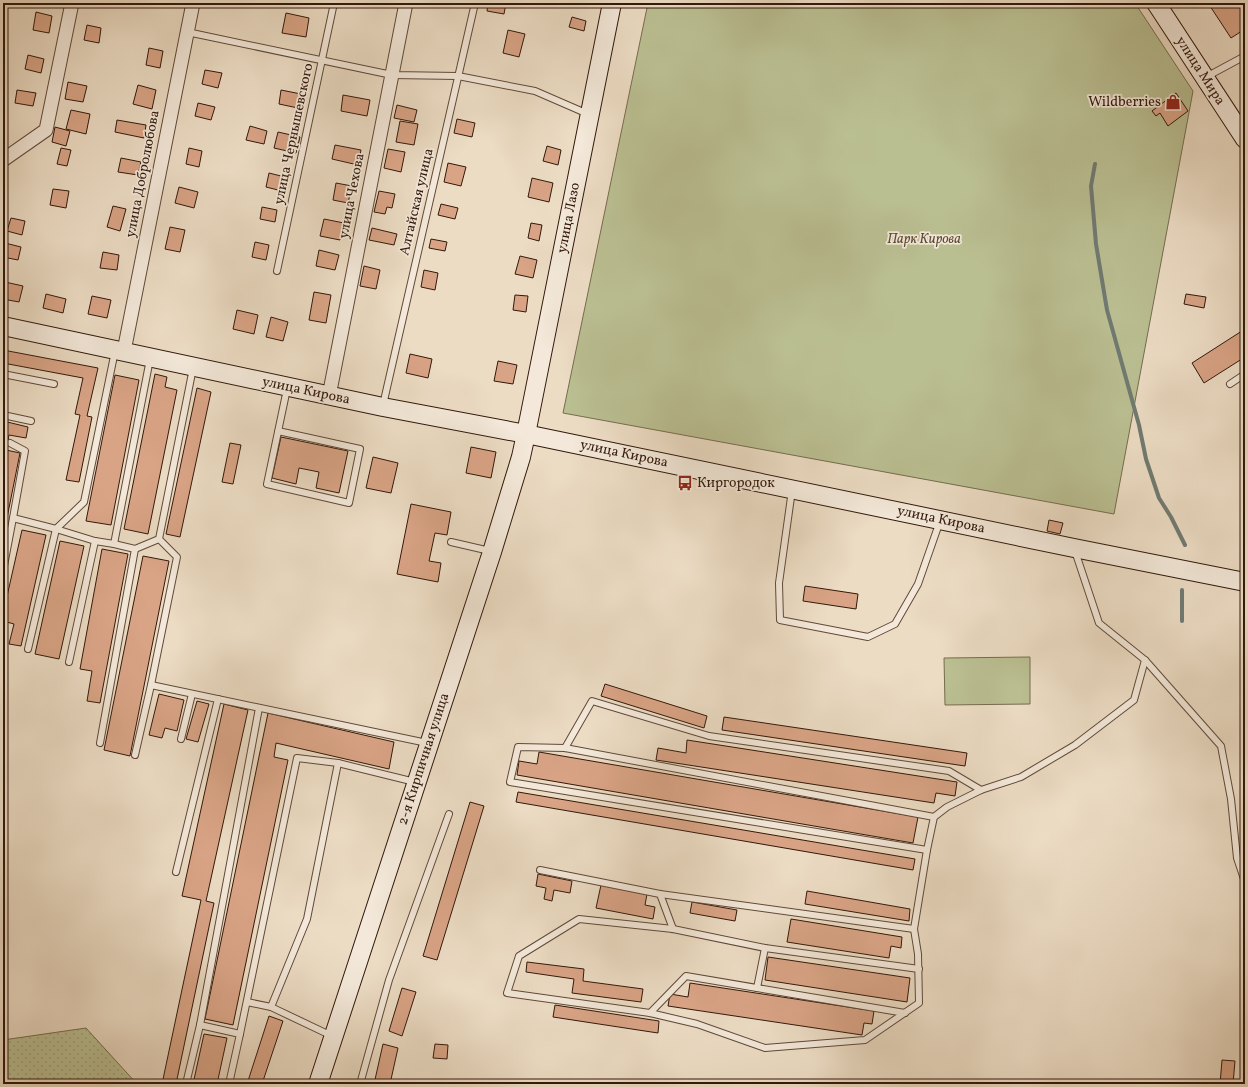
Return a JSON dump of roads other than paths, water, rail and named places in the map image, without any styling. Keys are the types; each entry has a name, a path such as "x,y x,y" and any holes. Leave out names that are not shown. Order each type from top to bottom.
{"street":[{"path":"3,160 46,130 72,3"},
{"name":"улица Добролюбова","path":"120,351 193,3"},
{"name":"улица Чехова","path":"329,396 406,3"},
{"name":"улица Лазо","path":"526,434 612,3"},
{"name":"улица Мира","path":"1156,3 1245,139"},
{"name":"улица Кирова","path":"3,326 382,407 526,434 1245,582"},
{"name":"2-я Кирпичная улица","path":"318,1084 492,552 521,457 526,434"}],"lane":[{"name":"улица Чернышевского","path":"277,271 334,3"},
{"name":"Алтайская улица","path":"382,407 475,3"},
{"path":"187,32 392,75 458,76 535,91 590,115"},
{"path":"1205,78 1245,56"},
{"path":"28,649 56,529 84,502 120,351"},
{"path":"114,544 150,357"},
{"path":"159,539 194,366"},
{"path":"3,374 54,384"},
{"path":"1230,384 1245,374"},
{"path":"278,431 360,449 349,503 267,484 278,431 288,387"},
{"path":"3,415 30,421"},
{"path":"3,571 25,451 10,443"},
{"path":"792,489 779,582 780,620 868,637 895,624 918,584 940,520"},
{"path":"13,518 95,541 135,549 159,539"},
{"path":"134,755 151,685 178,557 159,539"},
{"path":"69,662 95,541"},
{"path":"451,542 492,552"},
{"path":"1074,548 1099,623 1145,660 1221,746 1231,799 1237,858 1245,882"},
{"path":"100,743 135,549"},
{"path":"919,969 765,948 673,929 579,919 519,956 507,993 650,1013 697,1024 765,1048 865,1040 919,1003 919,969 918,954 914,929 934,817 947,807 981,790 1028,773 1075,745 1134,700 1145,660"},
{"path":"151,685 429,744"},
{"path":"181,739 192,694"},
{"path":"176,872 218,699"},
{"path":"565,748 592,701 709,736 949,771 981,790"},
{"path":"186,1084 200,1025 259,708"},
{"path":"927,850 510,782 518,747 565,748 934,817"},
{"path":"229,1084 296,758 338,763 416,782"},
{"path":"271,1006 307,920 338,763"},
{"path":"360,1084 389,980 449,814"},
{"path":"540,870 660,894 914,929"},
{"path":"660,894 673,929"},
{"path":"757,988 765,948"},
{"path":"650,1013 686,976 905,1013"},
{"path":"247,1002 271,1006 334,1038"},
{"path":"200,1025 240,1034"}],"waterway":[{"path":"1095,164 1091,186 1096,244 1107,310 1139,425 1146,459 1159,498 1171,517 1185,545"},
{"path":"1182,590 1182,621"}],"place":[{"name":"Wildberries","path":"1173,102"},
{"name":"Киргородок","path":"685,483"}],"park label":[{"name":"Парк Кирова","path":"924,239"}]}
